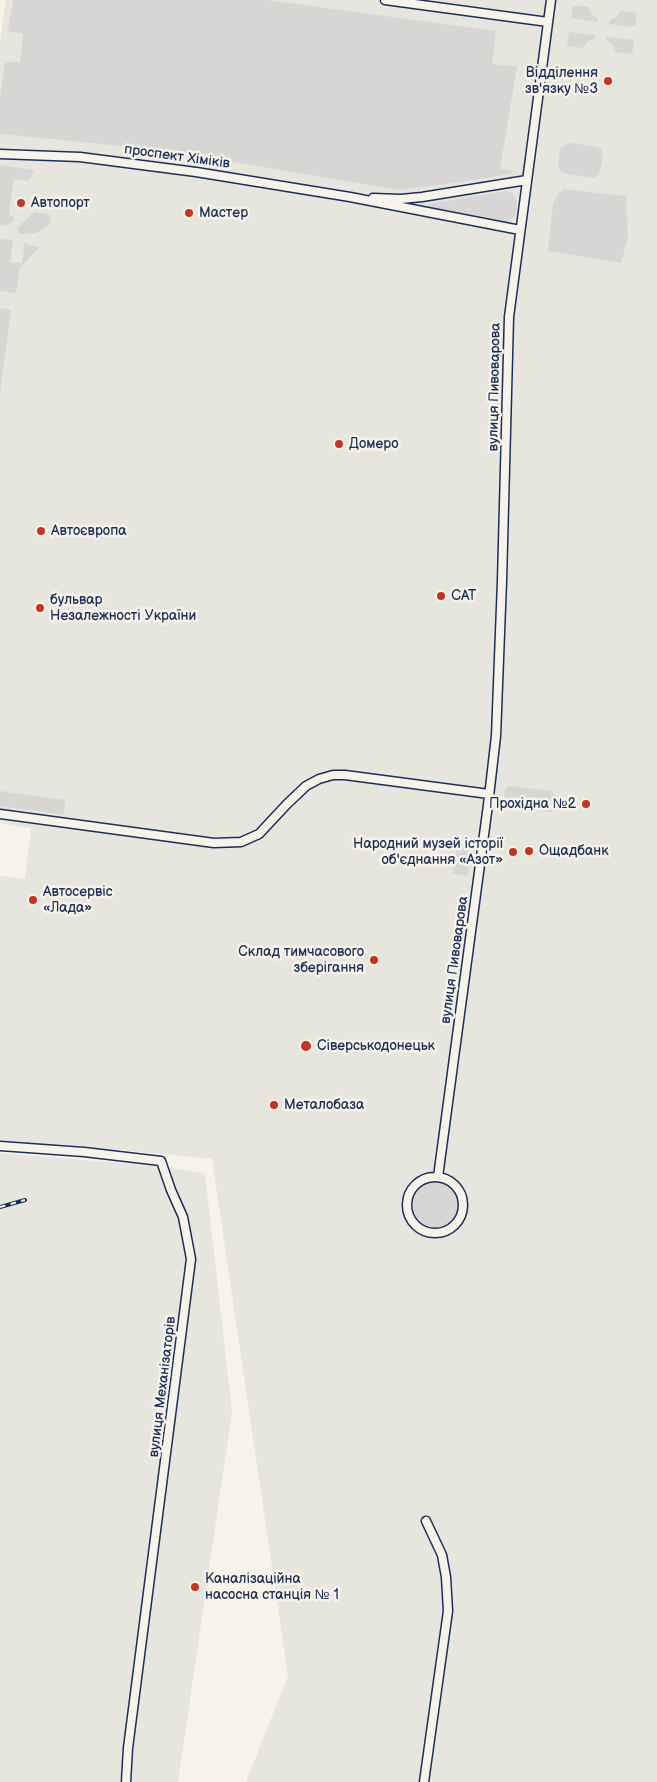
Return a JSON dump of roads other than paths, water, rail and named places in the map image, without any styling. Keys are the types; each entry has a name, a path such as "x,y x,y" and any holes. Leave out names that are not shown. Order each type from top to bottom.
{"street":[{"path":"385,0 548,22"},
{"name":"вулиця Пивоварова","path":"438,1177 491,776 499,687 509,316 551,0"},
{"name":"проспект Хіміків","path":"0,154 80,157 142,164 350,197 520,230"},
{"name":"проспект Хіміків","path":"350,197 401,199 422,197 527,180"},
{"path":"0,814 214,843 241,842 259,834 306,786 318,779 333,775 489,794"},
{"name":"вулиця Механізаторів","path":"0,1146 84,1152 161,1161 183,1217 191,1259 128,1748 126,1782"},
{"path":"438,1177 447,1180 461,1194 463,1203 462,1214 457,1223 447,1230 429,1232 420,1228 411,1218 408,1211 409,1197 416,1185 423,1180 438,1177"},
{"path":"424,1782 448,1611 446,1577 442,1555 426,1522"}],"railway":[{"path":"0,1207 25,1200"}],"place":[{"name":"Відділення зв'язку №3","path":"608,81"},
{"name":"Автопорт","path":"21,203"},
{"name":"Мастер","path":"189,213"},
{"name":"Домеро","path":"339,444"},
{"name":"Автоєвропа","path":"41,531"},
{"name":"CAT","path":"441,596"},
{"name":"бульвар Незалежності України","path":"40,608"},
{"name":"Прохідна №2","path":"586,804"},
{"name":"Ощадбанк","path":"529,851"},
{"name":"Народний музей історії об'єднання «Азот»","path":"513,852"},
{"name":"Автосервіс «Лада»","path":"33,900"},
{"name":"Склад тимчасового зберігання","path":"374,960"},
{"name":"Сіверськодонецьк","path":"306,1046"},
{"name":"Металобаза","path":"274,1105"},
{"name":"Каналізаційна насосна станція № 1","path":"195,1587"}]}
